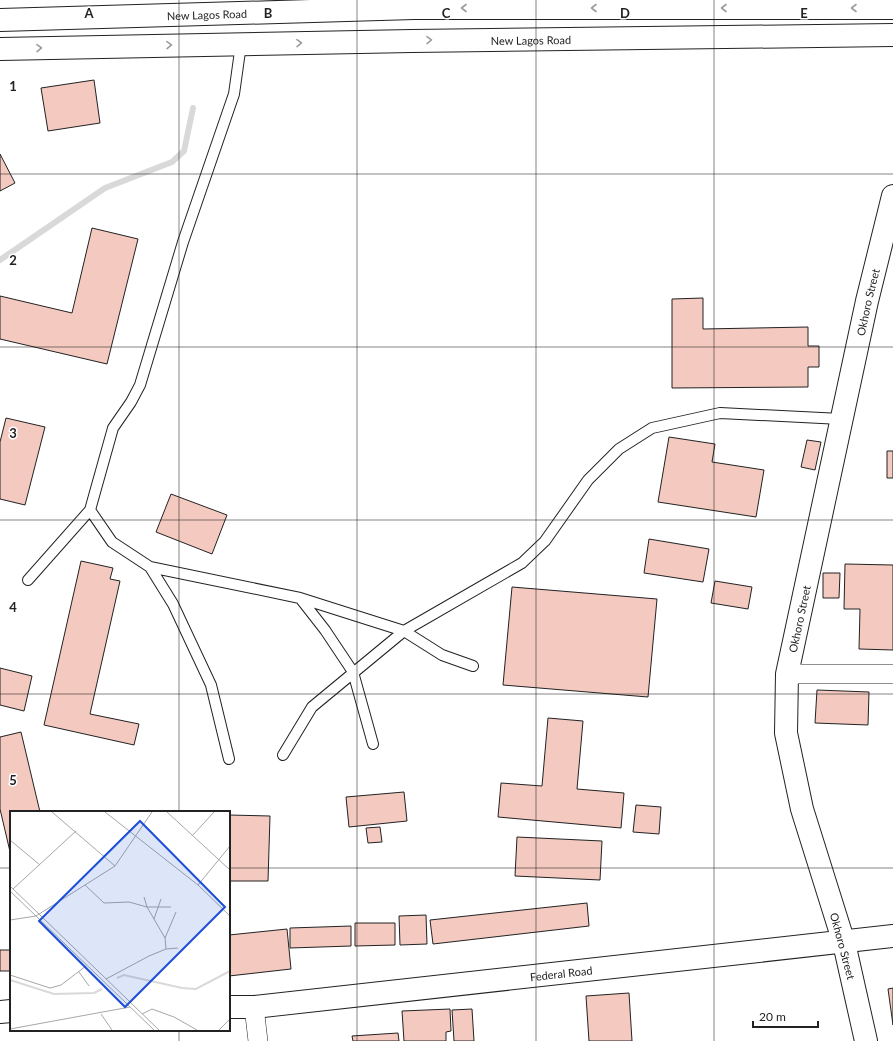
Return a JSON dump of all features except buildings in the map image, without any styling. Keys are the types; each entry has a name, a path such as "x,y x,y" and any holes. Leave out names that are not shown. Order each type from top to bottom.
{"main road":[{"name":"New Lagos Road","path":"0,20 414,4 893,8"},
{"name":"New Lagos Road","path":"0,49 241,44 893,35"},
{"name":"Okhoro Street","path":"866,1041 844,943 802,809 786,733 787,674 867,301 893,196"},
{"name":"Federal Road","path":"230,1008 254,1007 627,965 844,943 893,936"},
{"path":"0,1012 10,1011"}],"street":[{"path":"787,674 893,674"},
{"path":"254,1007 258,1041"}],"lane":[{"path":"28,580 90,510 112,428 131,402 140,385 183,242 234,94 241,44"},
{"path":"283,755 312,707 404,630 522,563 546,541 588,480 619,449 652,428 720,413 841,419"},
{"path":"90,510 112,542 150,567 300,598 404,630 442,655 473,666"},
{"path":"150,567 173,604 211,685 228,759"},
{"path":"300,598 325,630 353,672 373,744"}],"waterway":[{"path":"0,260 105,188 172,162 184,151 193,108"}]}
